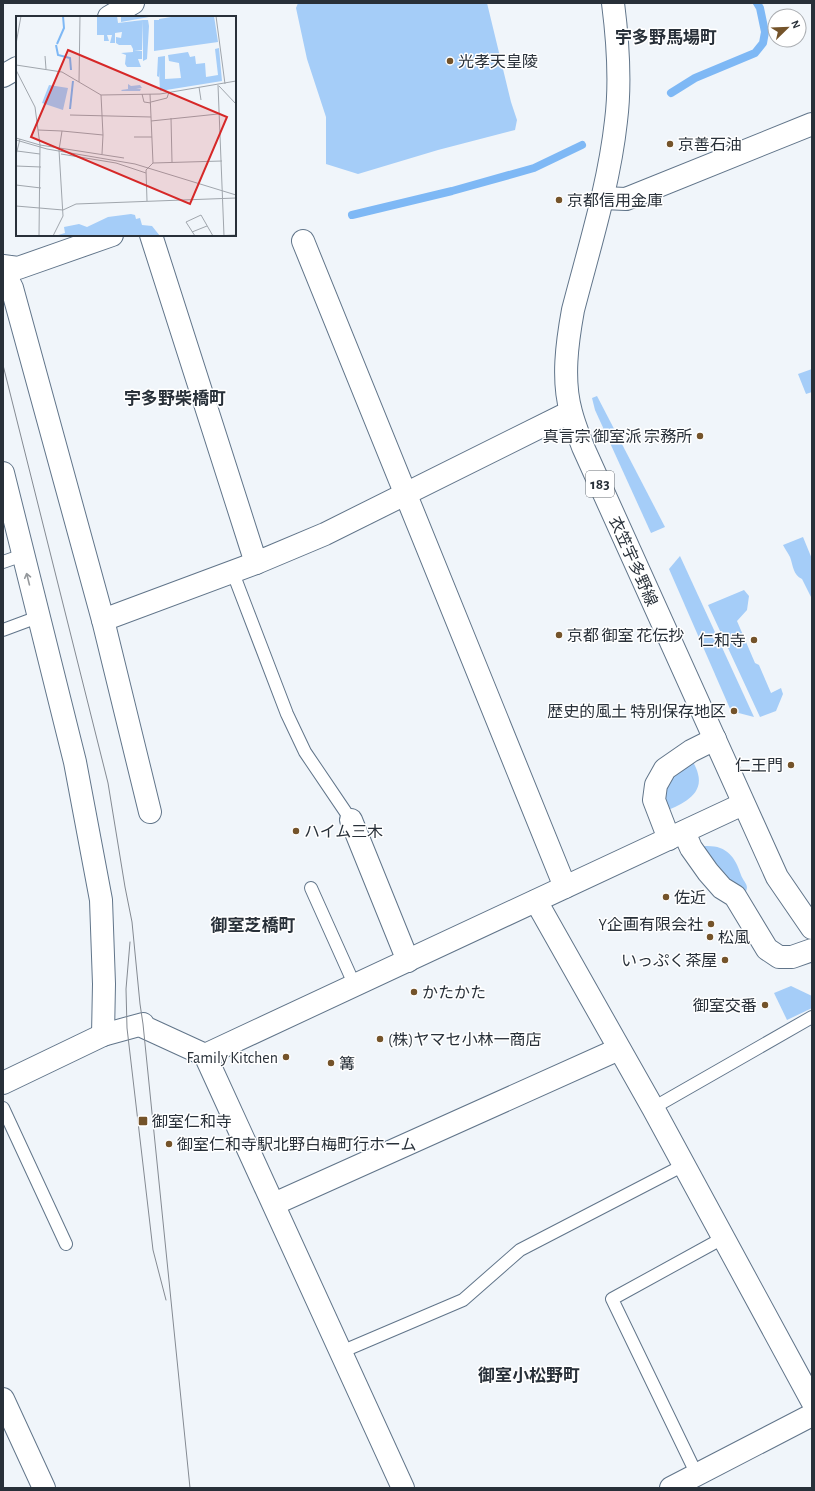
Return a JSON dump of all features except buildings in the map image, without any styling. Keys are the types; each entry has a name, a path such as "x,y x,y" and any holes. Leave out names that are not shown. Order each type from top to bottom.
{"street":[{"path":"111,16 133,3"},
{"name":"衣笠宇多野線","path":"613,3 616,27 619,89 616,121 603,198 569,328 567,349 567,381 570,412 583,448 777,877 812,928"},
{"path":"3,76 16,69"},
{"path":"603,198 626,198 812,124"},
{"path":"3,266 18,268 109,236"},
{"path":"151,236 256,563"},
{"path":"303,240 565,888"},
{"path":"3,270 12,288 103,620 150,812"},
{"path":"103,620 233,572 325,534 570,412"},
{"path":"3,473 13,559 38,617 75,762 101,900 104,984 103,1035"},
{"path":"715,739 691,751 666,769 656,785 654,800 677,835 691,848 708,872 722,888 735,896 766,948 779,957 792,957 812,950"},
{"path":"205,1055 743,804"},
{"path":"351,820 408,961"},
{"path":"536,901 653,1108 812,1401"},
{"path":"3,1083 103,1035 144,1024 144,1026 205,1055 403,1488"},
{"path":"274,1204 619,1049"},
{"path":"3,1399 44,1488"},
{"path":"671,1488 812,1415"}],"lane":[{"path":"233,572 287,714 305,752 351,820"},
{"path":"3,630 38,617"},
{"path":"311,888 355,986"},
{"path":"653,1108 812,1017"},
{"path":"3,1108 66,1244"},
{"path":"341,1352 463,1300 520,1250 684,1165"},
{"path":"697,1475 612,1299 723,1238"}],"shaded area":[{"path":"298,3 487,3 511,102 517,120 515,130 438,150 358,174 326,164 326,117 307,59 296,8"},
{"path":"812,369 812,392 806,394 798,374"},
{"path":"597,396 665,527 651,533 595,410 592,398"},
{"path":"803,537 812,559 812,599 802,579 795,572 790,557 783,545"},
{"path":"680,556 754,717 731,711 669,569"},
{"path":"744,590 749,596 747,610 737,621 755,663 759,665 771,693 781,688 783,694 776,711 760,717 708,605"},
{"path":"692,760 698,774 699,782 694,794 683,803 664,812 666,780"},
{"path":"705,846 719,847 733,857 747,887 744,894 731,880 726,881 699,850"},
{"path":"791,986 812,996 812,1008 787,1020 774,993"}],"waterway":[{"path":"671,93 695,78 755,53 763,43 765,32 760,8 757,3"},
{"path":"352,215 452,191 534,168 582,145"}],"tram line":[{"path":"3,365 108,783 132,922 190,1488"},
{"path":"130,942 126,989 127,1028 153,1250 166,1300"}],"place":[{"name":"光孝天皇陵","path":"450,61"},
{"name":"京善石油","path":"670,144"},
{"name":"京都信用金庫","path":"559,200"},
{"name":"真言宗 御室派 宗務所","path":"700,436"},
{"name":"京都 御室 花伝抄","path":"559,635"},
{"name":"仁和寺","path":"754,640"},
{"name":"歴史的風土 特別保存地区","path":"734,711"},
{"name":"仁王門","path":"791,765"},
{"name":"ハイム三木","path":"296,831"},
{"name":"佐近","path":"666,897"},
{"name":"Y企画有限会社","path":"711,924"},
{"name":"松風","path":"710,937"},
{"name":"いっぷく茶屋","path":"725,960"},
{"name":"かたかた","path":"414,992"},
{"name":"御室交番","path":"765,1005"},
{"name":"(株)ヤマセ小林一商店","path":"380,1039"},
{"name":"Family Kitchen","path":"286,1057"},
{"name":"篝","path":"331,1063"},
{"name":"御室仁和寺","path":"143,1121"},
{"name":"御室仁和寺駅北野白梅町行ホーム","path":"169,1144"}],"district":[{"name":"宇多野馬場町","path":"666,37"},
{"name":"宇多野柴橋町","path":"175,398"},
{"name":"御室芝橋町","path":"253,925"},
{"name":"御室小松野町","path":"529,1375"}]}
